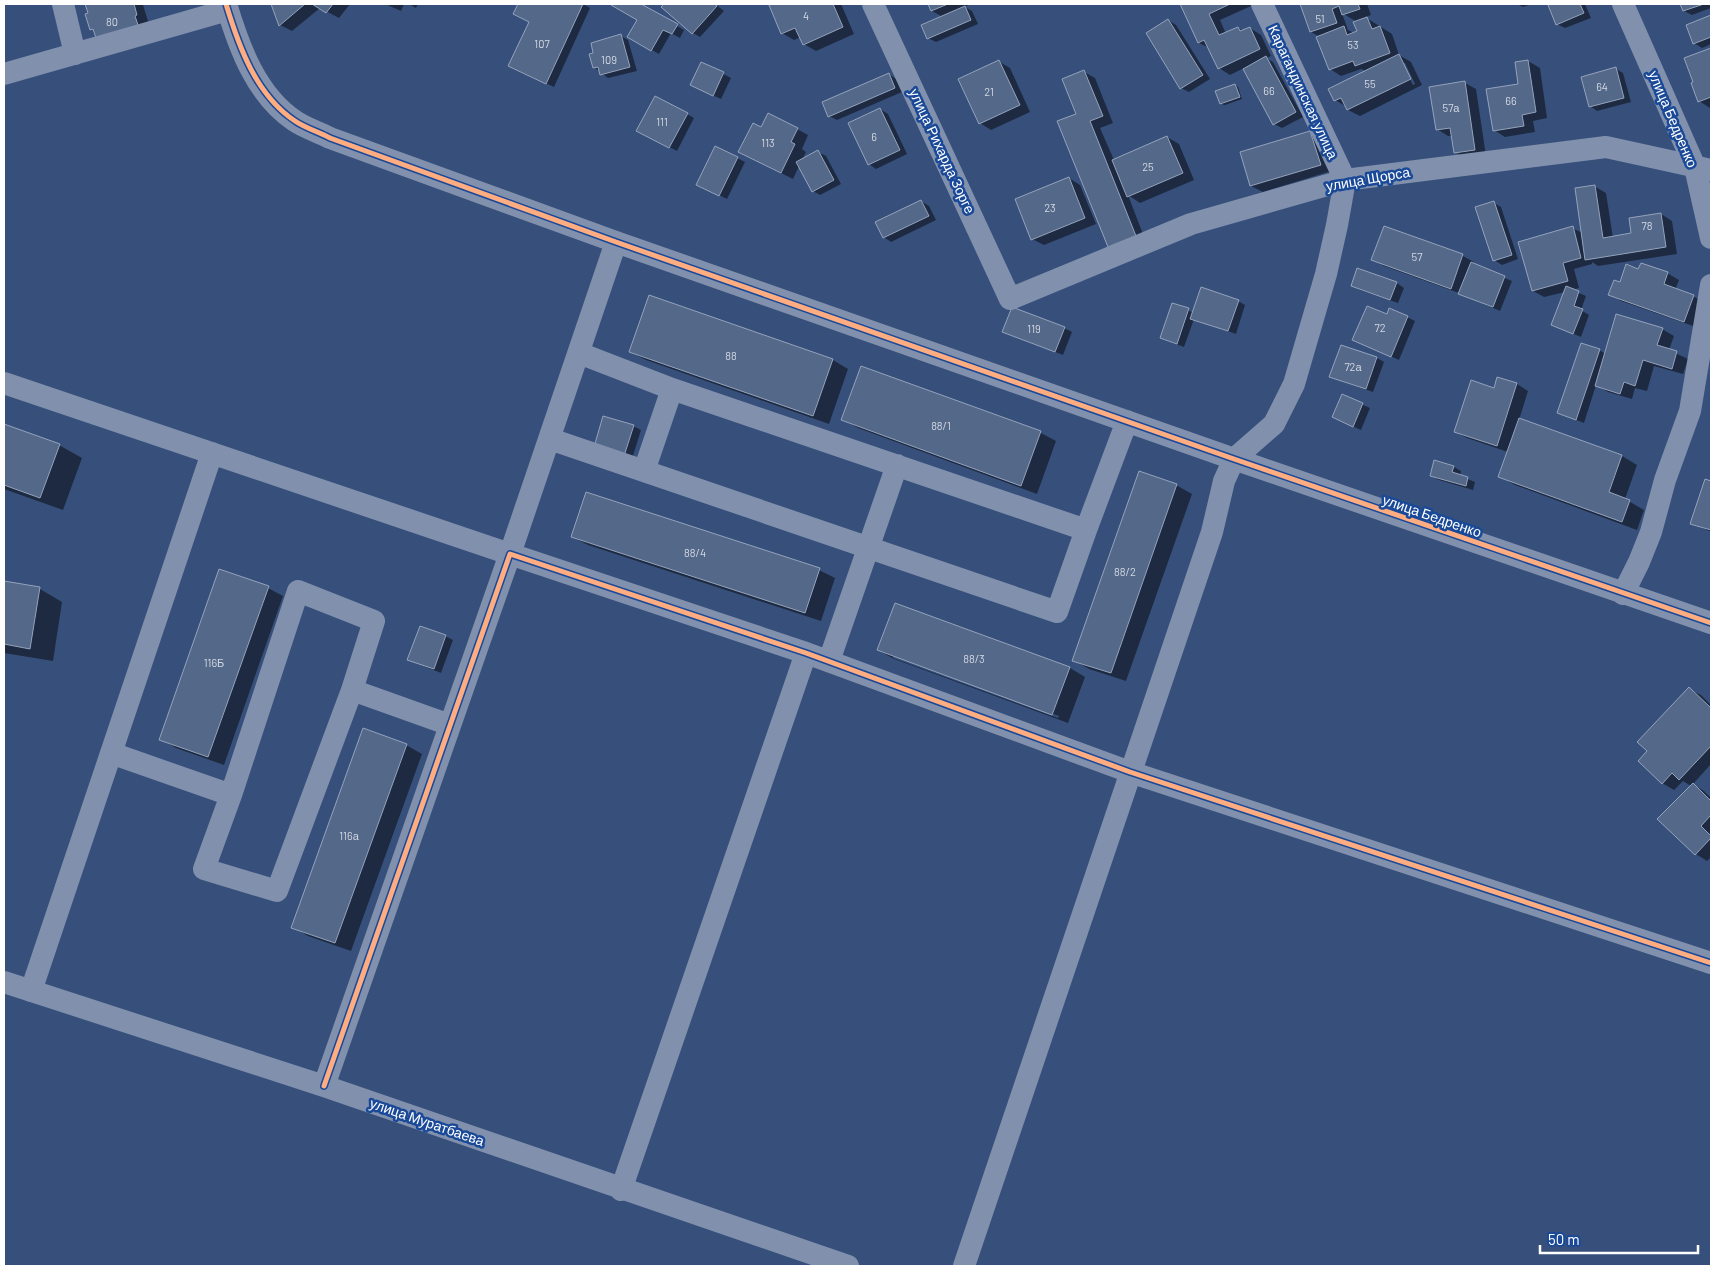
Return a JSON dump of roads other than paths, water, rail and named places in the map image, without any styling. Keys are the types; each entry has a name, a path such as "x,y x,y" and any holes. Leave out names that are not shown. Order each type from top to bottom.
{"street":[{"path":"63,4 75,54"},
{"name":"улица Рихарда Зорге","path":"874,4 1010,299"},
{"name":"Карагандинская улица","path":"1262,4 1345,180"},
{"name":"улица Бедренко","path":"1623,4 1703,168 1711,238"},
{"path":"4,74 227,7"},
{"name":"улица Бедренко","path":"227,7 242,50 255,78 273,103 296,122 330,138 616,242 1234,459 1711,623"},
{"name":"улица Щорса","path":"1010,299 1190,224 1345,180 1606,147 1703,168"},
{"path":"964,1266 1212,532 1224,481 1234,459 1274,424 1294,384 1326,274 1345,180"},
{"path":"324,1086 550,439 616,242"},
{"path":"1623,594 1651,532 1665,480 1690,411 1711,285"},
{"path":"579,353 672,389 1086,530"},
{"path":"4,383 806,653 1130,772 1711,963"},
{"path":"644,471 672,389"},
{"path":"550,439 1057,612 1127,421"},
{"path":"31,992 212,453"},
{"path":"829,661 897,466"},
{"path":"298,591 374,621 352,690 277,891 204,869 231,795 298,591"},
{"path":"621,1190 806,653"},
{"path":"352,690 450,725"},
{"path":"111,753 231,795"},
{"name":"улица Муратбаева","path":"4,982 324,1086 621,1190 848,1266"}]}
